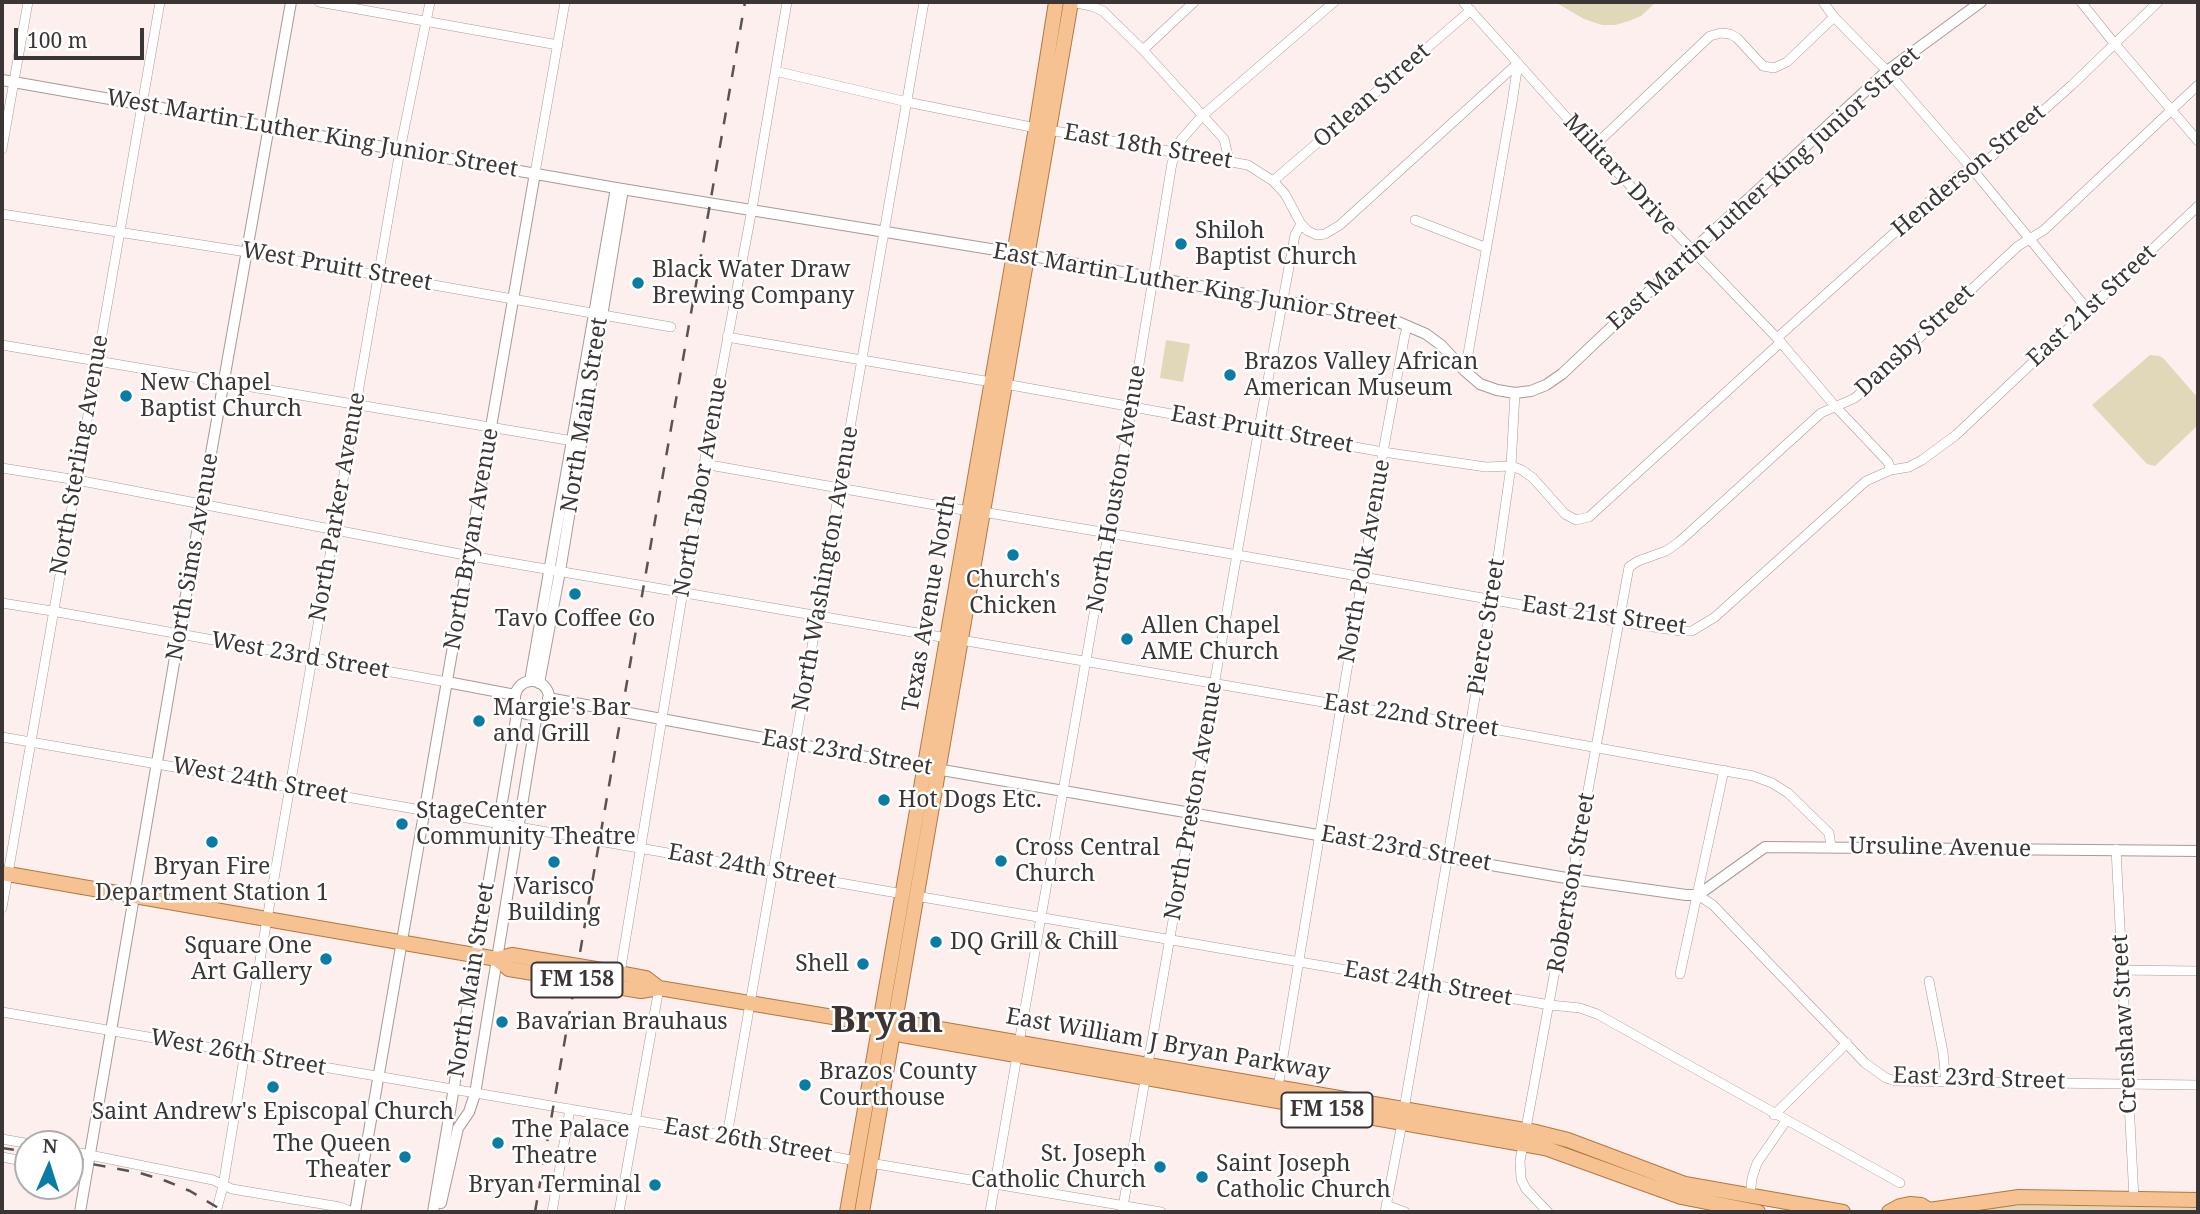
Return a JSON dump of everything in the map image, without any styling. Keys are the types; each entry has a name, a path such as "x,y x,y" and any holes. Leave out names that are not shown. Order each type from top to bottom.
{"main road":[{"name":"Texas Avenue North","path":"1043,129 1056,2"},
{"name":"Texas Avenue North","path":"847,1212 863,1162 1020,254 1043,129 1071,2"},
{"name":"FM 158","path":"5,874 497,959"},
{"name":"East William J Bryan Parkway","path":"497,959 512,955 620,973 646,978 660,988"},
{"name":"East William J Bryan Parkway","path":"497,959 509,969 641,991 660,988 887,1026 902,1035 1018,1049 1525,1137 1568,1140 1685,1184 1843,1212"},
{"name":"East William J Bryan Parkway","path":"1146,1071 1278,1087 1403,1116"},
{"name":"East William J Bryan Parkway","path":"1525,1137 1665,1193 1693,1207 1758,1212"},
{"name":"Texas Avenue North","path":"862,1212 863,1162"},
{"path":"1892,1212 1900,1206 1910,1204 1921,1205 1930,1211 2019,1198 2198,1200"}],"street":[{"path":"2,149 8,81 28,2"},
{"name":"North Sterling Avenue","path":"2,908 5,874 31,742 160,2"},
{"name":"North Sims Avenue","path":"80,1212 291,2"},
{"path":"319,2 558,45"},
{"name":"North Parker Avenue","path":"216,1212 223,1186 400,149 430,2"},
{"name":"North Bryan Avenue","path":"354,1212 565,2"},
{"name":"North Tabor Avenue","path":"620,973 704,464 752,209 787,2"},
{"name":"North Washington Avenue","path":"727,1136 924,2"},
{"path":"1071,2 1091,6 1102,12 1143,50 1224,139 1229,160"},
{"path":"1143,50 1194,2"},
{"name":"Military Drive","path":"1463,2 1593,147 1779,340 1835,406 1888,462 1891,470"},
{"path":"1823,2 1834,18 1888,72 1973,170 2088,310"},
{"name":"East Martin Luther King Junior Street","path":"619,188 1020,254 1396,321 1426,334 1441,345 1480,384 1515,393 1531,391 1562,374 1888,72 1981,2"},
{"path":"2081,2 2198,141"},
{"name":"Henderson Street","path":"1511,466 1533,478 1570,518 1589,517 1961,173 1982,165 2072,85 2158,2"},
{"name":"North Houston Avenue","path":"990,1212 1062,789 1132,407 1171,163 1188,131 1202,116 1329,3"},
{"name":"Orlean Street","path":"1273,181 1471,10"},
{"path":"1593,147 1710,36 1730,34 1763,66 1774,68 1787,62 1834,18"},
{"path":"1301,224 1317,235 1331,232 1518,63"},
{"path":"1465,370 1518,63"},
{"name":"East 18th Street","path":"775,71 907,102 1248,165 1273,181 1284,194 1301,224"},
{"name":"West Martin Luther King Junior Street","path":"8,81 619,188"},
{"name":"Dansby Street","path":"1619,622 1629,567 1666,551 1679,542 1821,413 1855,398 2018,246 2044,230 2198,85"},
{"name":"North Main Street","path":"535,682 619,188"},
{"name":"East 21st Street","path":"704,464 1619,622 1681,631 1698,629 1716,617 1866,481 1891,470 1909,467 1956,435 2198,206"},
{"name":"West Pruitt Street","path":"2,214 247,251 671,327"},
{"path":"1415,220 1487,248"},
{"name":"North Preston Avenue","path":"1123,1209 1259,428 1295,235 1301,224"},
{"name":"North Polk Avenue","path":"1278,1087 1340,705 1408,326"},
{"name":"East Pruitt Street","path":"727,337 1384,452 1486,467 1511,466"},
{"path":"2,345 576,441"},
{"name":"Pierce Street","path":"1386,1209 1492,599 1511,466 1515,393"},
{"name":"East 22nd Street","path":"2,468 683,594 1471,725 1724,770 1753,776 1788,793 1829,833 1831,846"},
{"name":"West 23rd Street","path":"2,603 515,695"},
{"name":"Robertson Street","path":"1548,1212 1526,1189 1521,1179 1520,1161 1619,622"},
{"path":"535,682 547,690 548,698 544,709 537,713 526,713 518,707 515,695 520,685 535,682"},
{"name":"East 23rd Street","path":"548,698 795,744 1447,857 1698,895 1713,905 1865,1063 1886,1078 1896,1081 2198,1085"},
{"name":"North Main Street","path":"433,1212 518,707"},
{"name":"North Main Street","path":"439,1212 457,1128 469,1112 475,1094 537,713"},
{"name":"West 24th Street","path":"2,737 518,826"},
{"path":"1680,974 1724,770"},
{"name":"East 24th Street","path":"518,826 1580,1009 1597,1014 1900,1183"},
{"name":"Ursuline Avenue","path":"1698,895 1765,847 2198,850"},
{"name":"Crenshaw Street","path":"2116,849 2134,1199"},
{"path":"2122,970 2198,971"},
{"path":"1929,981 1946,1082"},
{"path":"619,1212 660,988"},
{"name":"West 26th Street","path":"2,1012 475,1094"},
{"path":"1774,1115 1847,1043"},
{"name":"East 26th Street","path":"475,1094 727,1136 1123,1209 1161,1212"},
{"path":"552,1212 570,1109"},
{"path":"1750,1196 1757,1163 1786,1121"},
{"path":"84,1154 213,1181 232,1189 354,1212"},
{"path":"84,1170 88,1171"},
{"path":"1386,1209 1405,1212"}],"shaded area":[{"path":"1555,2 1656,2 1641,16 1615,25 1602,25 1584,19"},
{"path":"1166,340 1190,344 1183,382 1160,378"},
{"path":"2150,355 2163,358 2198,398 2198,425 2155,466 2147,464 2092,405"},
{"path":"2023,1205 2198,1208 2198,1212 1975,1212 1992,1207"}],"railway":[{"path":"535,1212 745,2"},
{"path":"2,1148 14,1150"},
{"path":"84,1163 140,1173 166,1181 190,1191 225,1212"}],"place":[{"name":"Shiloh Baptist Church","path":"1181,244"},
{"name":"Black Water Draw Brewing Company","path":"638,283"},
{"name":"Brazos Valley African American Museum","path":"1230,375"},
{"name":"New Chapel Baptist Church","path":"126,396"},
{"name":"Church's Chicken","path":"1013,555"},
{"name":"Tavo Coffee Co","path":"575,594"},
{"name":"Allen Chapel AME Church","path":"1127,639"},
{"name":"Margie's Bar and Grill","path":"479,721"},
{"name":"Hot Dogs Etc.","path":"884,800"},
{"name":"StageCenter Community Theatre","path":"402,824"},
{"name":"Bryan Fire Department Station 1","path":"212,842"},
{"name":"Cross Central Church","path":"1001,861"},
{"name":"Varisco Building","path":"554,862"},
{"name":"DQ Grill & Chill","path":"936,942"},
{"name":"Square One Art Gallery","path":"326,959"},
{"name":"Shell","path":"863,964"},
{"name":"Bavarian Brauhaus","path":"502,1022"},
{"name":"Brazos County Courthouse","path":"805,1085"},
{"name":"Saint Andrew's Episcopal Church","path":"273,1087"},
{"name":"The Palace Theatre","path":"498,1143"},
{"name":"The Queen Theater","path":"405,1157"},
{"name":"St. Joseph Catholic Church","path":"1160,1167"},
{"name":"Saint Joseph Catholic Church","path":"1202,1177"},
{"name":"Bryan Terminal","path":"655,1185"}],"district":[{"name":"Bryan","path":"887,1021"}]}
